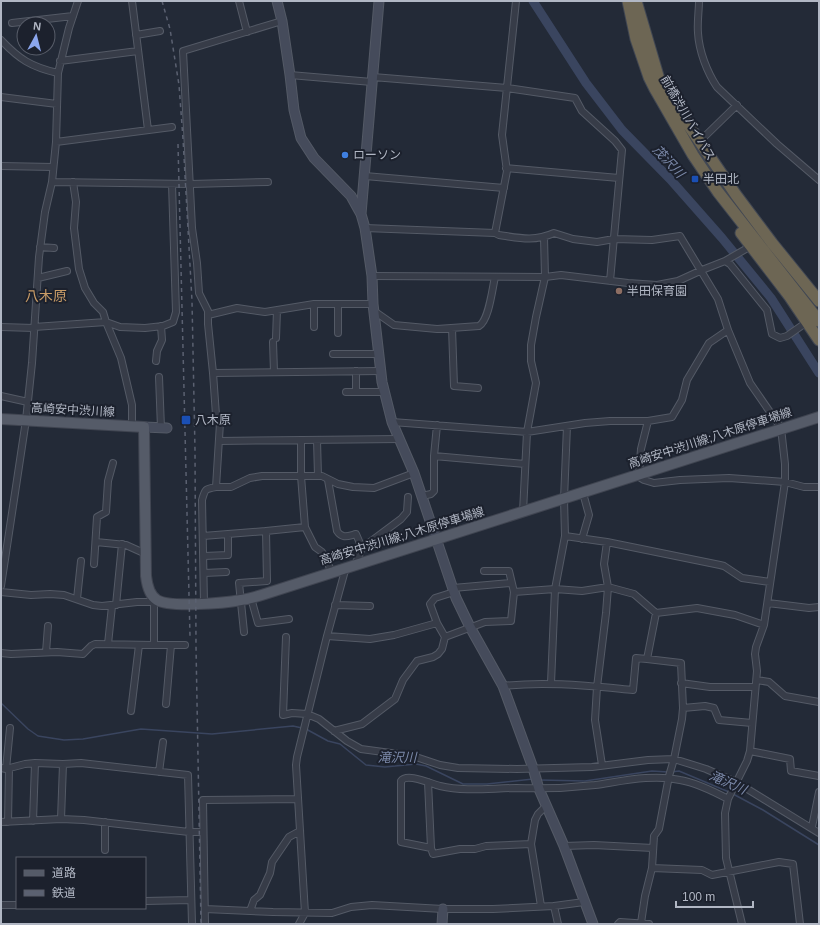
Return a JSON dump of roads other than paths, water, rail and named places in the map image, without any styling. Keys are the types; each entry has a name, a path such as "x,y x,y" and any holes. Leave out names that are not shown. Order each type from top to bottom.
{"highway":[{"path":"621,1 629,41 654,82 772,243 819,301"},
{"name":"前橋渋川バイパス","path":"628,1 636,39 654,82 699,151 782,272 810,322"},
{"name":"前橋渋川バイパス","path":"636,1 654,82"},
{"path":"654,82 668,122 698,176 810,322 819,340"}],"main road":[{"name":"高崎安中渋川線;八木原停車場線","path":"155,600 166,603 204,603 246,599 819,417"},
{"name":"高崎安中渋川線","path":"1,419 144,427"},
{"path":"144,427 147,587 155,600"}],"street":[{"path":"1,586 28,402 40,247 45,212 52,182 56,142 58,73 60,61 78,1"},
{"path":"132,1 148,130"},
{"path":"239,1 247,32"},
{"path":"277,1 282,21 294,110 301,138 314,158 351,196 361,214 365,228 372,276 373,308 380,371 392,422 414,473 454,590 470,627 502,686 533,768 539,789 564,846 593,924"},
{"path":"361,214 379,1"},
{"path":"495,233 504,188 506,168 502,135 516,1"},
{"path":"700,1 698,34 702,52 711,78 717,87 818,179"},
{"path":"12,23 73,16"},
{"path":"216,487 220,423 216,415 214,373 208,324 208,311 199,293 197,263 192,228 191,184 183,51 282,21"},
{"path":"136,35 160,31"},
{"path":"1,40 27,63 58,73"},
{"path":"60,61 138,51"},
{"path":"290,75 507,88 575,98 582,111 615,141 622,150 610,281"},
{"path":"1,97 57,104"},
{"path":"699,142 737,105"},
{"path":"56,142 172,127"},
{"path":"1,166 53,167"},
{"path":"506,168 619,178"},
{"path":"818,179 819,171"},
{"path":"365,176 504,188"},
{"path":"52,182 191,184 268,182"},
{"path":"73,182 76,202 74,228 79,269 85,288 94,303 103,312 121,358 132,405 132,426"},
{"path":"1,327 34,327 106,322 120,327 145,328 161,326 173,322 176,312 172,184"},
{"path":"365,228 495,233 499,235 523,238 544,237 554,233 573,239 596,242 614,239 652,240 680,236 702,270 718,299 728,330 750,383 782,428 785,464 768,603 764,625 754,654 757,671 750,751 747,761 729,798 725,813 726,858 742,924"},
{"path":"523,512 527,432 536,383 531,361 532,345 536,317 545,277 544,237"},
{"path":"372,276 545,277 561,275 657,285 678,281 702,270 725,262 751,246"},
{"path":"40,247 54,248"},
{"path":"725,262 730,264 767,310 772,334 780,338 787,336 810,322"},
{"path":"38,278 67,271"},
{"path":"208,315 237,308 265,312 314,304 338,304 373,308 394,325 437,329 479,326 483,324 488,310 495,277"},
{"path":"314,304 314,327"},
{"path":"338,304 338,333"},
{"path":"274,372 277,310"},
{"path":"156,361 157,352 162,340 161,326"},
{"path":"452,328 454,386 478,388"},
{"path":"392,422 527,432 610,421 648,421 672,418 682,400 687,380 709,343 728,330"},
{"path":"333,354 378,354"},
{"path":"356,371 356,392"},
{"path":"214,373 380,371"},
{"path":"144,427 164,428 159,377"},
{"path":"346,392 384,392"},
{"path":"1,396 28,402"},
{"path":"648,421 641,450 639,474 639,477 644,480 654,482 729,478 784,482 804,487 819,487"},
{"path":"422,496 431,494 434,491 434,456 437,425"},
{"path":"551,684 555,590 565,536 564,499 567,426"},
{"path":"219,441 400,439"},
{"path":"300,440 305,527 315,546 322,552 332,572"},
{"path":"317,440 318,476"},
{"path":"434,456 525,464"},
{"path":"94,564 97,517 106,512 108,481 113,462"},
{"path":"204,603 202,500 207,488 231,487 250,478 262,476 322,476 328,480 353,487 374,488 414,473"},
{"path":"328,480 337,531 339,535 344,537 356,534 362,548"},
{"path":"582,539 589,515 583,492"},
{"path":"299,924 305,913 297,757 327,636 335,605 350,566 362,548 401,520 407,512 408,497"},
{"path":"203,536 305,527"},
{"path":"266,531 267,581 239,583 258,623 260,624 289,619"},
{"path":"204,556 228,555 228,534"},
{"path":"565,536 608,542 720,565 742,578 770,582"},
{"path":"96,542 122,544 146,554"},
{"path":"602,765 595,720 597,687 608,587 604,564 608,542"},
{"path":"108,644 122,544"},
{"path":"77,599 81,561"},
{"path":"445,637 485,622 511,621 514,592 509,571 484,571"},
{"path":"204,574 226,572"},
{"path":"334,731 362,724 395,699 403,680 417,661 433,657 442,649 445,637 437,623 430,604 435,598 454,590 511,583"},
{"path":"514,592 555,590 582,591 608,587 634,594 656,613 697,608 735,615 764,625"},
{"path":"1,592 31,595 64,595 93,605 114,605 155,600 154,645"},
{"path":"244,632 246,599"},
{"path":"768,603 808,608 819,607"},
{"path":"335,605 370,606"},
{"path":"647,659 656,613"},
{"path":"327,636 370,640 437,623"},
{"path":"46,652 48,626"},
{"path":"286,637 283,714 308,714 319,719 361,749 413,756 440,765 458,768 592,767 674,759 706,769 812,827 819,833"},
{"path":"1,653 11,654 46,652 83,654 93,645 185,645"},
{"path":"131,711 139,645"},
{"path":"166,704 171,645"},
{"path":"502,686 551,684 633,690 636,658 681,663 683,708 659,829 654,836 652,868 645,896 641,923"},
{"path":"681,684 710,687 769,682 785,696 819,702"},
{"path":"683,708 705,706 714,708 719,720 752,723"},
{"path":"10,728 5,768 4,822 61,819 105,822 189,832 203,832"},
{"path":"159,772 163,742"},
{"path":"750,751 790,759 791,771 819,776"},
{"path":"5,768 35,762 63,764 81,763 188,775 192,924"},
{"path":"33,821 35,762"},
{"path":"61,819 63,764"},
{"path":"431,848 401,842 400,781 405,777 411,777 441,786 458,788 539,789 669,777 712,790 729,798"},
{"path":"428,782 431,848 433,854 460,849 475,849 486,846 531,844"},
{"path":"812,827 818,805 819,792"},
{"path":"205,924 203,832 204,800 298,799"},
{"path":"541,906 531,844 535,820 538,814 546,806"},
{"path":"105,822 105,850"},
{"path":"250,911 254,900 260,895 267,880 272,862 289,837 300,831"},
{"path":"564,846 594,845 653,848"},
{"path":"652,868 702,870 712,875 779,862 793,864 800,924"},
{"path":"146,901 191,900"},
{"path":"205,909 332,913 351,907 372,905 443,909 493,909 554,906 584,902"},
{"path":"1,905 16,905"},
{"path":"554,906 558,924"},
{"path":"442,924 443,909"},
{"path":"618,924 620,922 649,924"}],"waterway":[{"name":"茂沢川","path":"533,1 586,83 622,130 670,179 722,238 771,298 819,373"},
{"name":"滝沢川","path":"1,703 28,729 38,736 64,740 83,739 141,729 212,734 293,726 302,728"},
{"name":"滝沢川","path":"306,729 328,741 340,744 366,765 385,767 416,764 426,766 463,784 487,784 533,779"},
{"name":"滝沢川","path":"540,780 585,781 652,771 668,772"},
{"name":"滝沢川","path":"671,772 679,771 729,792"},
{"name":"滝沢川","path":"733,794 763,810 819,845"}],"railway":[{"path":"162,1 170,29 179,85 192,301 201,924"},
{"path":"178,144 190,636"}],"place":[{"name":"ローソン","path":"345,155"},
{"name":"半田北","path":"695,179"},
{"name":"半田保育園","path":"619,291"},
{"name":"八木原","path":"186,420"}],"district":[{"name":"八木原","path":"46,296"}]}
